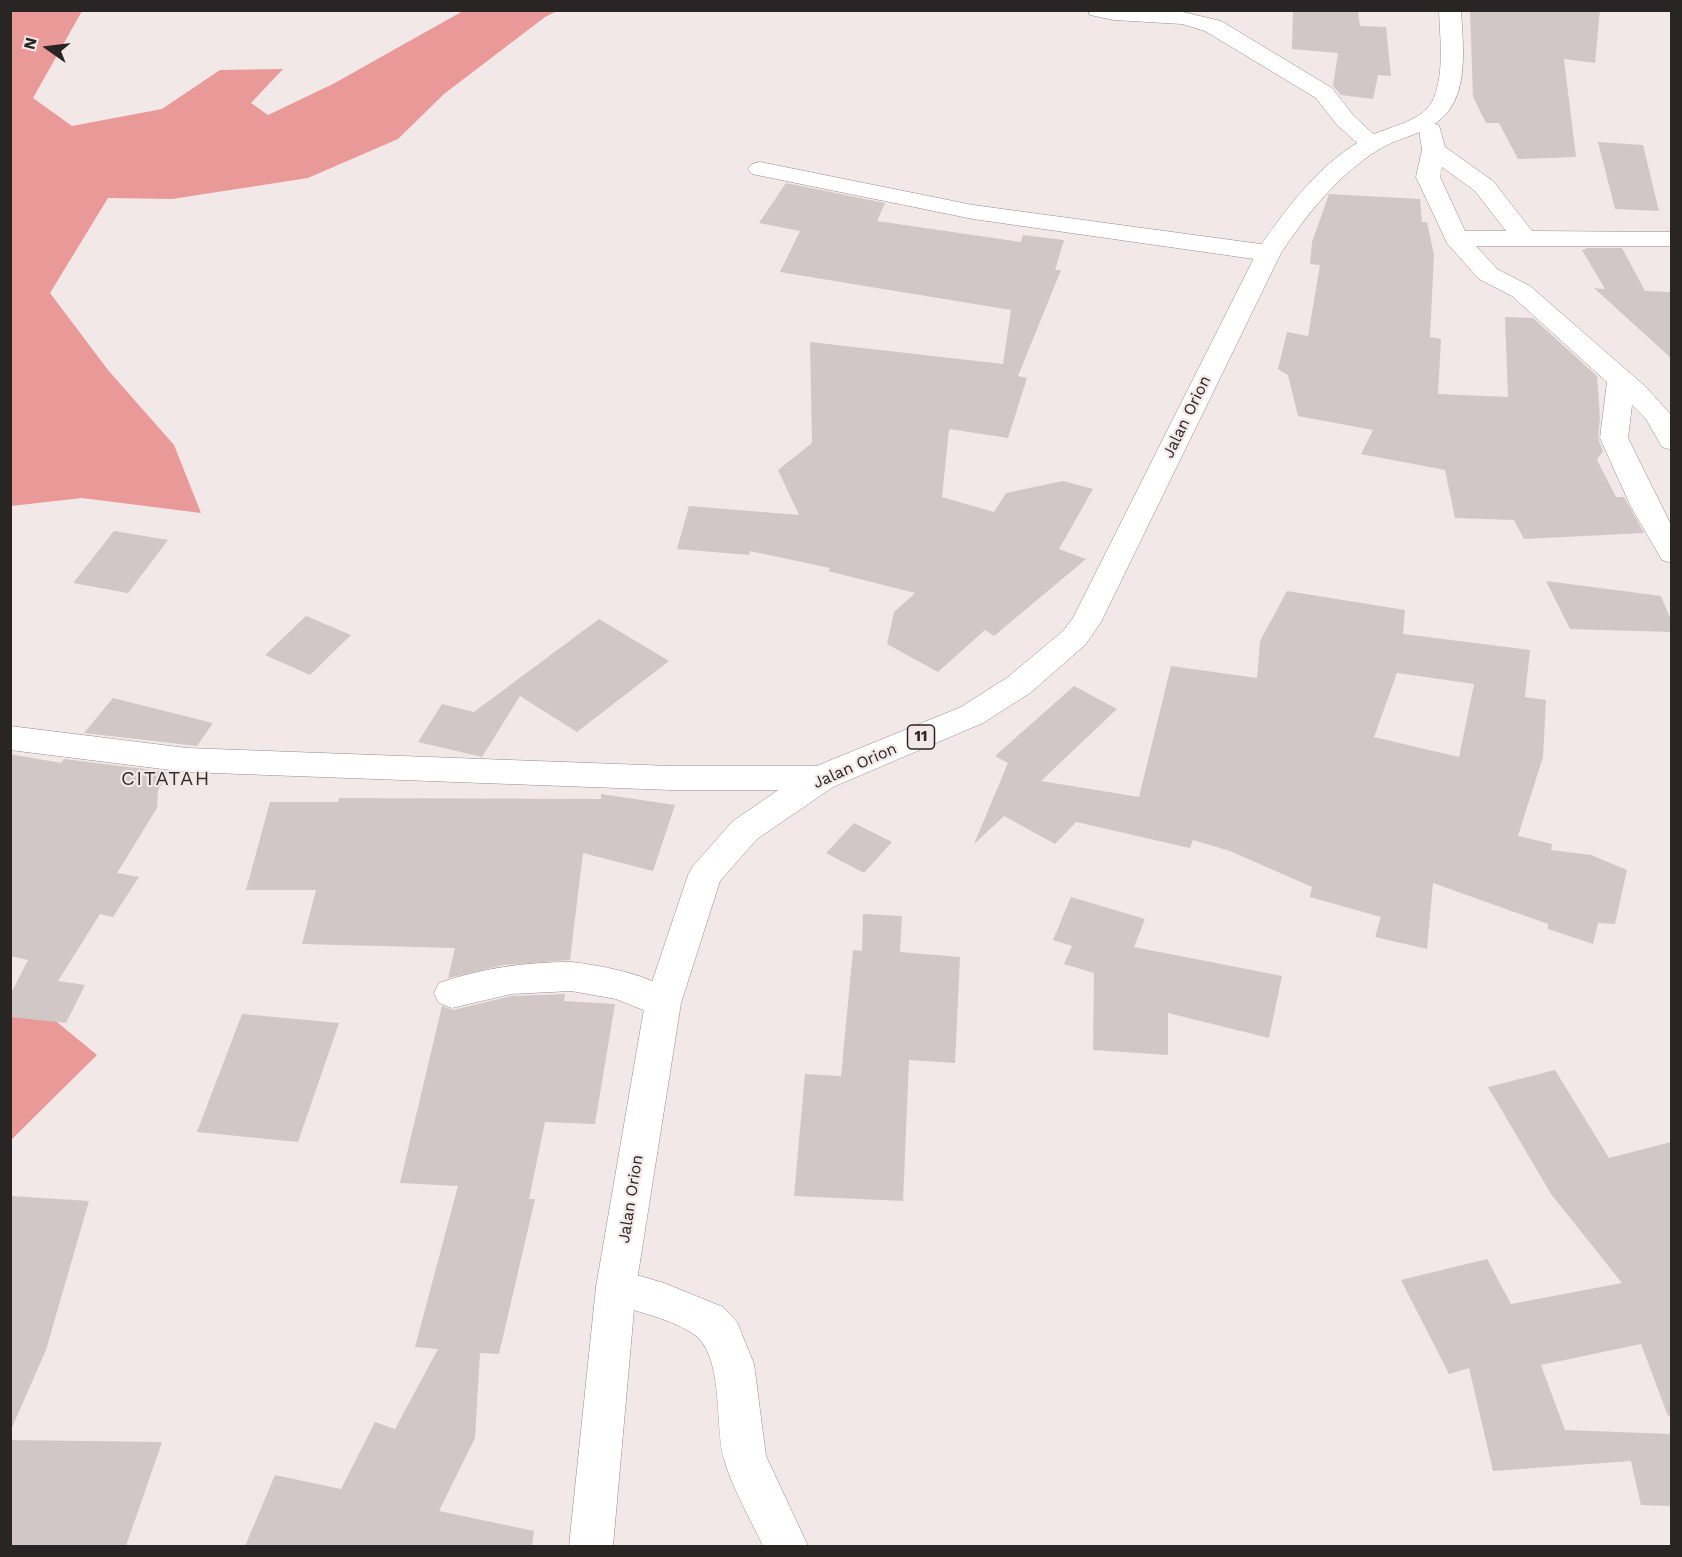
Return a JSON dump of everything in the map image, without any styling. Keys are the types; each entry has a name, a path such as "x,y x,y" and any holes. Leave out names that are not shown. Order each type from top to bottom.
{"main road":[{"path":"1098,10 1114,14 1183,18 1213,26 1324,93 1345,120 1372,144"},
{"path":"1450,10 1448,86 1440,107 1429,118 1434,150 1428,177 1455,238 1488,274 1521,291 1621,381 1657,415 1671,441"},
{"name":"Jalan Orion","path":"591,1546 616,1287 663,1003 705,875 745,830 821,778 972,715 1019,685 1074,638 1086,622 1268,253 1301,206 1334,171 1372,144 1429,118"},
{"path":"1434,150 1484,186 1525,238"},
{"path":"760,168 973,213 1268,253"},
{"path":"1455,238 1671,239"},
{"path":"1621,381 1614,438 1645,507 1671,553"},
{"path":"10,738 187,760 671,778 821,778"},
{"path":"452,993 500,980 569,977 611,983 663,1003"},
{"path":"616,1287 664,1301 708,1320 722,1335 733,1364 745,1458 786,1546"}],"shaded area":[{"path":"10,11 82,11 33,98 72,126 162,109 220,70 283,69 251,103 268,115 333,84 463,11 557,11 545,17 444,94 398,139 308,178 172,199 108,198 50,293 108,370 174,445 201,513 82,498 11,506"},
{"path":"11,1006 46,1013 97,1055 11,1140"}],"building":[{"path":"1293,10 1358,10 1360,26 1386,27 1391,76 1378,75 1373,99 1341,95 1333,86 1338,53 1292,49"},
{"path":"1470,10 1600,10 1595,63 1564,59 1576,157 1518,159 1499,123 1486,123 1473,97"},
{"path":"1598,142 1643,145 1659,211 1615,209"},
{"path":"786,183 885,203 877,221 1021,242 1023,235 1064,240 1055,270 1061,270 1018,376 1027,378 1008,438 949,429 942,497 994,512 1006,493 1063,481 1093,489 1059,549 1086,559 994,636 985,630 938,672 887,644 894,612 915,593 828,571 830,568 750,551 749,555 677,549 689,506 799,515 778,470 812,443 810,342 1003,364 1011,310 780,272 800,231 759,223"},
{"path":"1329,194 1420,199 1422,222 1427,222 1434,255 1430,337 1441,339 1438,394 1508,397 1505,317 1533,318 1597,376 1600,418 1598,438 1603,451 1597,460 1616,497 1624,497 1644,533 1524,539 1514,520 1455,518 1445,470 1361,454 1373,430 1298,416 1288,375 1278,369 1287,332 1308,336 1320,265 1310,264 1312,242"},
{"path":"1622,248 1645,291 1671,292 1671,358 1594,288 1605,289 1582,250"},
{"path":"114,531 168,540 128,593 73,583"},
{"path":"1546,581 1661,596 1671,620 1671,632 1570,629"},
{"path":"1287,591 1405,610 1403,634 1530,650 1525,697 1546,700 1543,757 1518,836 1552,844 1551,850 1591,855 1627,870 1615,924 1598,923 1593,944 1548,929 1548,924 1433,883 1427,949 1375,937 1381,917 1310,897 1312,887 1230,851 1193,840 1190,848 1076,822 1055,844 1004,816 974,844 1008,763 995,756 1074,686 1117,709 1041,781 1139,797 1171,666 1257,678 1260,641","holes":["1397,673 1474,684 1459,757 1374,737"]},
{"path":"306,616 351,635 310,675 265,655"},
{"path":"599,619 669,661 577,732 520,696 482,757 418,742 442,704 474,712"},
{"path":"113,698 213,723 197,746 84,733"},
{"path":"10,754 61,763 64,759 169,772 158,790 157,808 117,873 139,877 113,917 100,914 58,981 85,985 66,1023 10,1017 10,995 28,960 10,956"},
{"path":"601,794 675,805 653,871 583,853 570,960 504,965 448,978 455,948 302,944 316,890 246,890 270,802 338,802 339,798 601,799"},
{"path":"854,823 892,842 864,873 826,853"},
{"path":"1071,897 1145,919 1134,947 1282,976 1269,1038 1168,1013 1168,1055 1093,1050 1094,973 1064,964 1072,946 1053,940"},
{"path":"863,914 902,916 900,952 960,957 955,1063 909,1060 903,1201 794,1196 805,1074 841,1076 853,950 862,951"},
{"path":"565,994 564,1001 615,1004 595,1124 545,1122 529,1199 535,1199 499,1354 480,1353 475,1438 439,1511 534,1531 532,1546 245,1546 275,1475 341,1489 375,1422 395,1429 438,1349 415,1347 458,1186 400,1183 442,1006 453,1010 511,996"},
{"path":"242,1014 339,1023 298,1142 197,1132"},
{"path":"1555,1070 1609,1158 1671,1142 1671,1415 1668,1416 1641,1344 1541,1365 1565,1430 1671,1434 1671,1506 1641,1505 1631,1461 1493,1471 1469,1368 1449,1374 1401,1280 1487,1259 1511,1304 1622,1283 1551,1194 1488,1087"},
{"path":"10,1196 89,1201 46,1350 10,1432"},
{"path":"10,1440 162,1442 126,1546 10,1546"}],"district":[{"name":"CITATAH","path":"166,779"}]}
